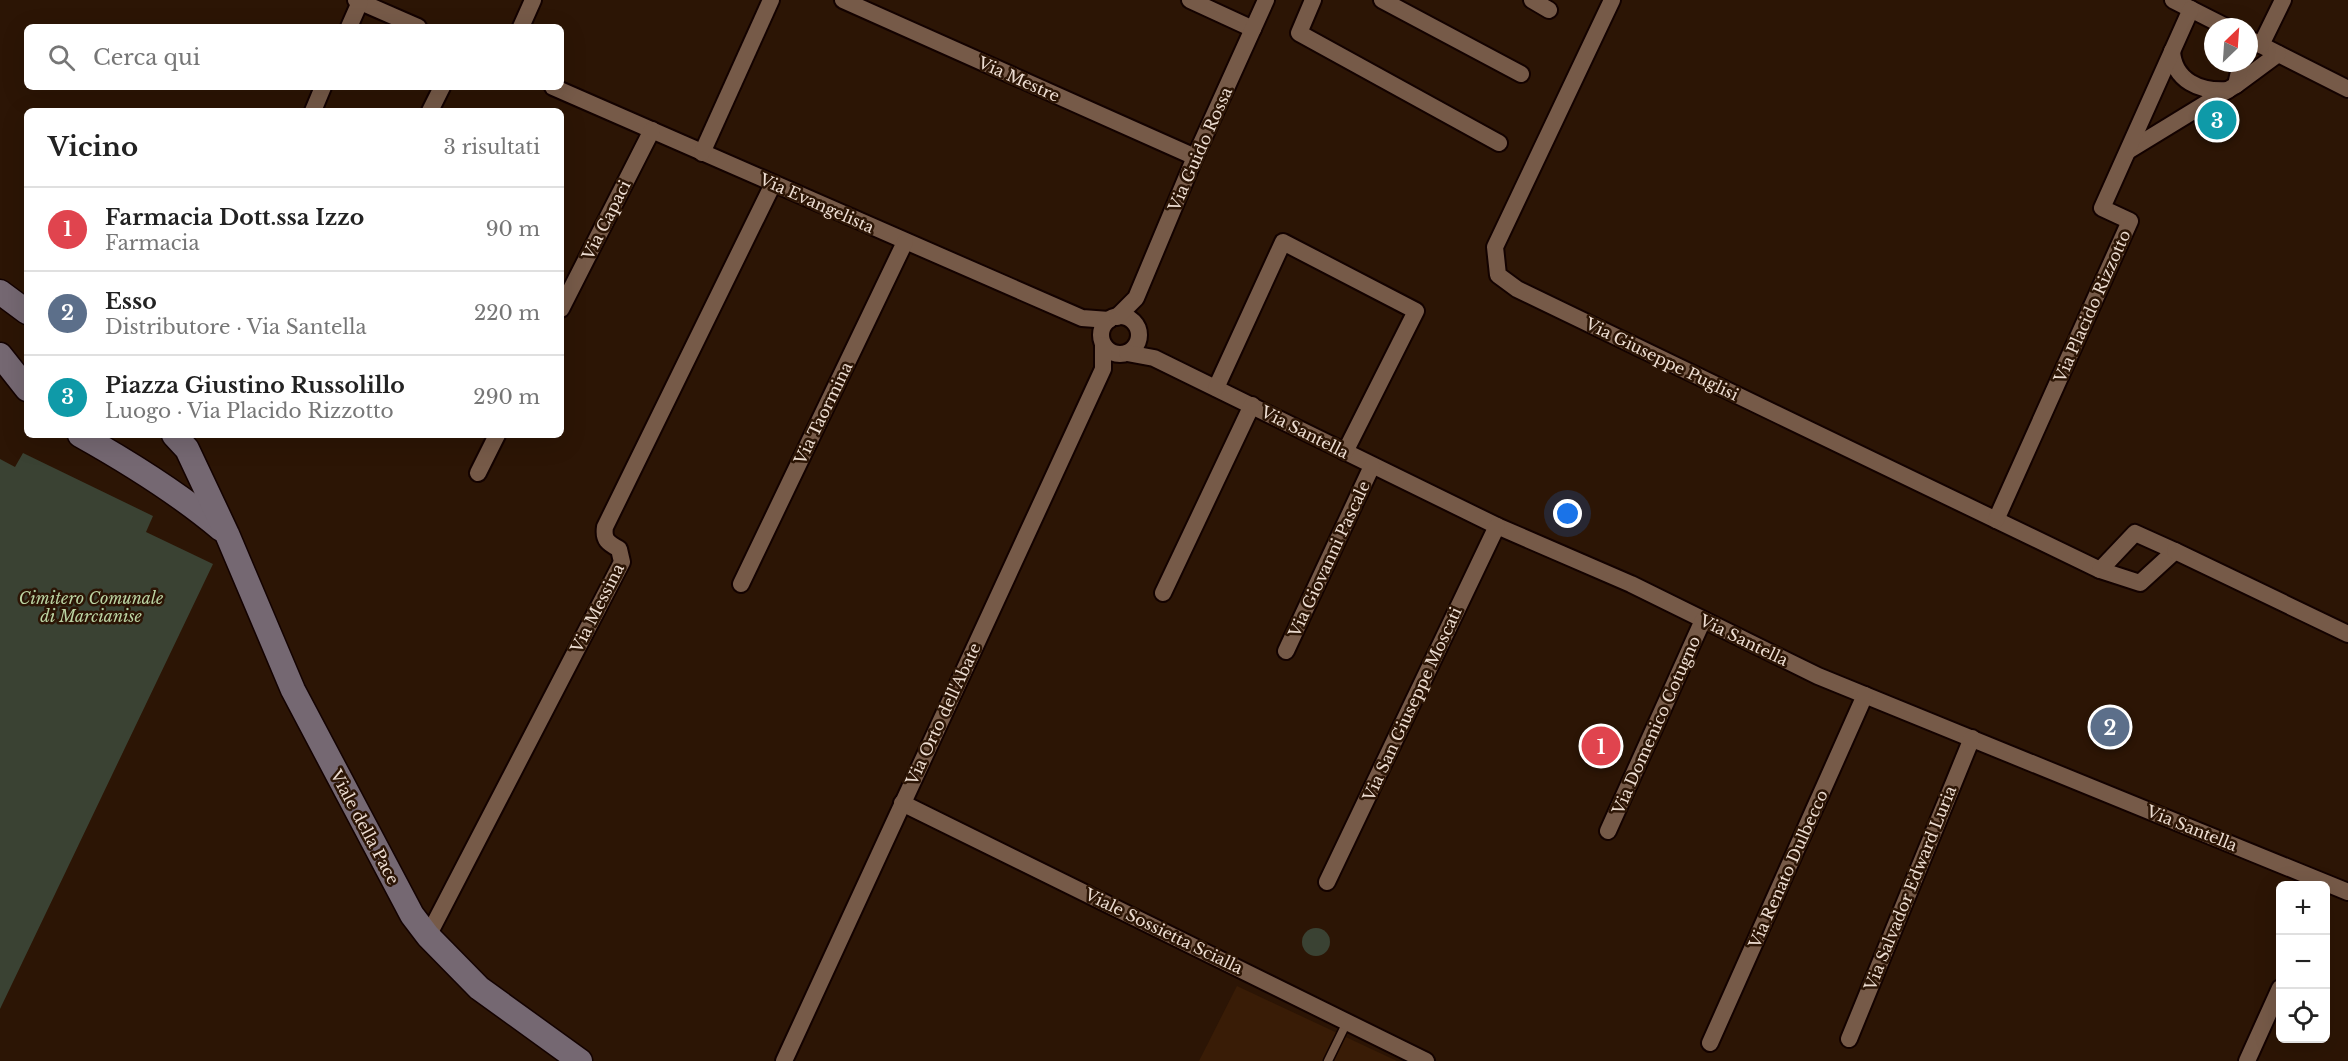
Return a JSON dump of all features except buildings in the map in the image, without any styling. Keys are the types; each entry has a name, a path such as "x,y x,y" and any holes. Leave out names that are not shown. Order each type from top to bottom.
{"street":[{"path":"522,24 533,0"},
{"path":"702,153 771,0"},
{"name":"Via Mestre","path":"843,0 1195,157"},
{"path":"1190,0 1253,29"},
{"name":"Via Guido Rossa","path":"1138,331 1136,298 1195,157 1266,0"},
{"path":"1313,0 1299,33 1499,143"},
{"path":"1382,0 1521,74"},
{"path":"1532,0 1549,10"},
{"name":"Via Giuseppe Puglisi","path":"1612,0 1495,248 1498,275 1517,289 2100,570 2140,583 2175,551"},
{"path":"2173,0 2208,18"},
{"path":"2258,38 2283,0"},
{"path":"352,24 365,2 412,24"},
{"name":"Via Placido Rizzotto","path":"1996,520 2130,221 2102,208 2191,9"},
{"path":"2258,44 2348,89"},
{"path":"2172,51 2173,63 2179,73 2191,83 2200,88 2217,91 2232,87"},
{"path":"2128,151 2232,87 2278,54"},
{"path":"2232,87 2238,72"},
{"path":"314,108 322,90"},
{"path":"432,108 440,90"},
{"name":"Via Evangelista","path":"561,90 1082,318 1113,318"},
{"name":"Via Capaci","path":"564,303 652,130"},
{"name":"Via Messina","path":"428,936 622,562 619,549 606,542 605,527 773,184"},
{"name":"Via Taormina","path":"741,584 905,242"},
{"path":"1216,388 1283,243 1416,311 1345,452"},
{"path":"0,292 24,310"},
{"name":"Via Guido Rossa","path":"1113,318 1136,298"},
{"path":"1126,317 1138,331 1136,346 1124,354 1111,352 1102,341 1104,324 1113,318 1126,317"},
{"name":"Via Evangelista","path":"1082,318 1102,341"},
{"name":"Via Santella","path":"1138,331 1154,358"},
{"name":"Via Orto dell'Abate","path":"784,1061 1103,369 1102,341"},
{"name":"Via Santella","path":"1124,354 1154,358 1497,526 1630,584 1818,675 2313,881"},
{"name":"Via Orto dell'Abate","path":"1103,369 1124,354"},
{"path":"0,356 24,385"},
{"path":"1163,593 1252,405"},
{"name":"Viale della Pace","path":"85,438 133,464 194,506 228,534"},
{"name":"Viale della Pace","path":"177,438 187,449 228,534 293,690 412,915 428,936 478,988 580,1061"},
{"path":"478,472 495,438"},
{"name":"Via Giovanni Pascale","path":"1286,651 1372,466"},
{"name":"Via San Giuseppe Moscati","path":"1327,882 1497,526"},
{"path":"2100,570 2134,533 2348,634"},
{"name":"Via Domenico Cotugno","path":"1608,831 1703,620"},
{"name":"Via Renato Dulbecco","path":"1710,1043 1864,694"},
{"name":"Via Salvador Edward Luria","path":"1849,1038 1972,738"},
{"name":"Viale Sossietta Scialla","path":"903,803 1426,1061"},
{"name":"Via Santella","path":"2330,888 2348,892"},
{"path":"2247,1061 2280,989"}],"lane":[{"path":"1328,1061 1347,1022"}],"shaded area":[{"path":"1237,986 1397,1061 1199,1061"}],"green space":[{"name":"Cimitero Comunale di Marcianise","path":"23,453 153,516 146,532 213,564 0,1009 0,459 15,467"},
{"path":"1316,928 1326,932 1330,942 1326,952 1316,956 1306,952 1302,942 1306,932"}],"place":[{"name":"Piazza Giustino Russolillo","path":"2217,120"},
{"name":"Esso","path":"2110,727"},
{"name":"Farmacia Dott.ssa Izzo","path":"1601,746"}]}
